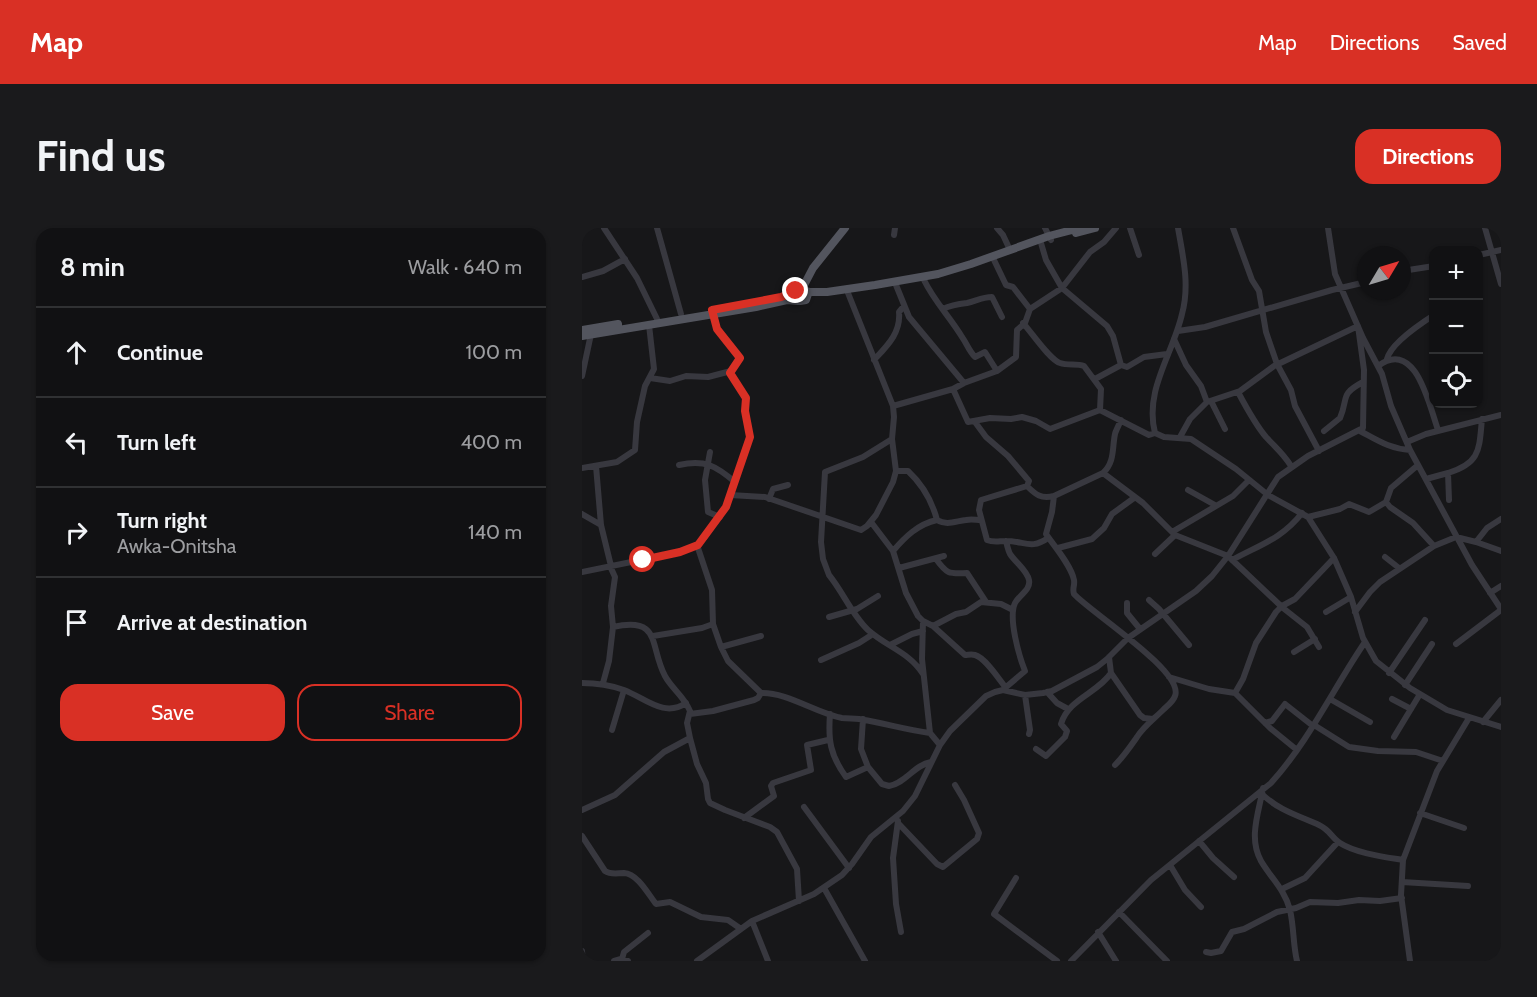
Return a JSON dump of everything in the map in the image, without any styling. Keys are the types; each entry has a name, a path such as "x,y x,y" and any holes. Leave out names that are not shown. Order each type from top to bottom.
{"main road":[{"path":"802,294 813,268 846,228"},
{"path":"582,330 658,321 781,297 931,275 971,264 1058,231 1080,228"},
{"path":"802,294 848,293 924,280 958,272 1041,243 1048,235 1095,228"},
{"path":"586,335 649,325 681,314 712,312"}],"street":[{"path":"604,228 646,295 658,321"},
{"path":"657,228 681,314"},
{"path":"997,228 1010,250"},
{"path":"893,406 953,389 997,371 1016,357 1017,330 1030,309 1062,288 1090,252 1104,242 1116,228"},
{"path":"1130,228 1139,255"},
{"path":"1155,433 1154,397 1159,375 1178,331 1186,294 1178,228"},
{"path":"1233,228 1252,280 1259,291 1266,332 1277,364 1291,390 1295,406 1319,451"},
{"path":"1328,228 1333,268 1340,288 1378,366 1410,450 1456,537 1501,609 1456,644"},
{"path":"1485,228 1501,284"},
{"path":"1041,243 1046,260 1062,288 1107,326 1113,336 1121,365"},
{"path":"1483,254 1501,250"},
{"path":"582,277 603,271 625,259"},
{"path":"994,260 1006,285 1013,287 1030,309"},
{"path":"1411,270 1429,267"},
{"path":"924,280 972,354 975,357 985,352 997,371"},
{"path":"1178,331 1205,327 1357,284"},
{"path":"896,285 909,317 964,383"},
{"path":"730,495 765,497 861,530 871,522 889,492 896,471 892,440 893,406 848,293"},
{"path":"943,309 958,303 992,297 1002,317"},
{"path":"874,360 900,326 899,312 903,306"},
{"path":"650,378 669,381 686,376 708,378 731,370 739,362 740,358 717,329 712,312"},
{"path":"1378,366 1387,359 1389,353 1406,336 1429,319"},
{"path":"1023,323 1055,361 1069,365 1081,363 1095,379 1102,393 1100,410"},
{"path":"582,468 617,462 633,452 645,386 654,369 649,325"},
{"path":"1180,437 1190,419 1209,402 1238,392 1277,364 1358,327"},
{"path":"697,961 752,921 824,888 849,868 871,837 897,820 915,796 940,745 986,696 1007,690 1025,695 1047,692 1087,673 1109,657 1128,638 1202,586 1230,558 1278,477 1291,466 1360,431 1364,424 1364,370 1358,327"},
{"path":"582,376 586,335"},
{"path":"1174,339 1186,365 1226,429"},
{"path":"1095,379 1121,365 1127,367 1144,357 1167,354"},
{"path":"1387,359 1401,359 1409,364 1420,377 1438,430"},
{"path":"582,572 680,552 698,545 720,517 750,437 745,411 746,398 731,375 731,370"},
{"path":"1324,431 1340,418 1343,402 1350,390 1363,382"},
{"path":"953,389 967,422 990,418 1022,417 1036,421 1050,429 1100,410 1149,435 1155,433 1164,437 1191,439 1203,446 1268,495 1305,515 1334,558 1351,597 1371,655 1389,673 1447,710 1501,727"},
{"path":"1238,392 1256,424 1291,466"},
{"path":"1407,442 1438,430 1501,416"},
{"path":"1426,479 1464,468 1477,455 1482,419"},
{"path":"1027,486 1040,496 1054,496 1103,473 1109,467 1114,450 1115,434 1121,420"},
{"path":"975,422 986,437 1026,476 1029,481 1027,486"},
{"path":"1360,431 1393,448 1410,450"},
{"path":"892,440 863,457 825,472 821,542 825,567 862,624 873,634 911,658 924,674"},
{"path":"710,452 705,480 708,512 720,517"},
{"path":"679,465 707,463 735,482"},
{"path":"1230,558 1275,539 1305,515 1350,504 1369,512 1386,502 1391,488 1418,465"},
{"path":"596,466 601,525 615,577 611,606 613,627 609,661 603,683"},
{"path":"896,471 908,471 926,491 937,520"},
{"path":"1103,473 1122,485 1134,498 1149,508 1173,534 1230,558 1307,627 1320,647"},
{"path":"1448,473 1449,500"},
{"path":"1155,554 1173,534 1215,505 1233,496 1248,481"},
{"path":"769,499 773,489 788,485"},
{"path":"1027,486 981,500 979,510 989,541 1017,542 1026,545 1039,543 1048,538"},
{"path":"1188,490 1215,505"},
{"path":"1054,496 1046,532 1048,538 1058,548 1074,580 1072,588 1074,594 1128,638 1168,676 1175,688 1175,696 1115,765"},
{"path":"1058,548 1092,539 1104,528 1112,514 1134,498"},
{"path":"1386,502 1413,523 1434,546"},
{"path":"582,514 601,525"},
{"path":"893,551 906,536 929,522 937,520 953,523 968,519 981,520"},
{"path":"1476,542 1487,528 1501,519"},
{"path":"871,522 893,551 906,593 923,621 924,674 930,733 940,745"},
{"path":"1355,612 1370,591 1399,568 1434,546 1456,537 1501,551"},
{"path":"1006,541 1010,553 1030,583 1013,610 1019,655 1025,671 1007,690"},
{"path":"698,545 712,590 713,624 721,646 728,661 760,693"},
{"path":"899,568 944,556"},
{"path":"1385,557 1399,568"},
{"path":"1235,693 1243,679 1256,643 1282,606 1295,599 1334,558"},
{"path":"936,559 945,571 951,574 967,573 986,602"},
{"path":"1490,593 1501,586"},
{"path":"829,617 853,610 878,596"},
{"path":"1326,612 1351,597"},
{"path":"1149,600 1189,645"},
{"path":"933,626 956,614 966,612 975,604 986,602 1001,604 1013,610"},
{"path":"1127,603 1127,613 1140,629"},
{"path":"1389,673 1425,620"},
{"path":"923,621 933,626 965,655 981,658 1007,690"},
{"path":"613,627 631,624 653,636 664,674 686,703 690,714 687,723 690,738 697,764 706,783 710,803 770,827 779,834 797,869 799,901"},
{"path":"653,636 713,624"},
{"path":"890,645 923,631"},
{"path":"821,660 873,634"},
{"path":"721,646 761,636"},
{"path":"1294,652 1315,639"},
{"path":"1071,961 1098,932 1170,865 1263,791 1279,774 1314,726 1365,642"},
{"path":"1405,685 1432,644"},
{"path":"1109,657 1111,673 1140,715 1153,719"},
{"path":"1036,749 1046,756 1065,737 1067,731 1061,722 1068,709 1106,680 1111,673"},
{"path":"1168,676 1209,689 1235,693 1297,750"},
{"path":"582,682 603,683 662,708 675,708 686,703"},
{"path":"612,730 624,690"},
{"path":"760,693 766,692 841,718 862,719 905,730 930,733"},
{"path":"1047,692 1057,704 1068,709"},
{"path":"690,714 713,711 754,700 760,693"},
{"path":"1394,737 1420,694"},
{"path":"1025,695 1029,734"},
{"path":"1330,699 1370,722"},
{"path":"1392,699 1411,709"},
{"path":"1483,722 1501,700"},
{"path":"1265,723 1272,721 1285,704 1314,726 1349,747 1378,752 1416,752 1443,761"},
{"path":"831,714 828,740 845,776 868,768"},
{"path":"1410,961 1402,898 1403,860 1428,792 1443,761 1469,718"},
{"path":"862,719 861,749 868,768 882,784 895,785 922,764 931,762"},
{"path":"582,810 615,795 664,752 690,738"},
{"path":"744,818 774,796 771,786 773,783 811,770 807,745 828,740"},
{"path":"897,820 937,864 943,867 977,839 979,832 955,785"},
{"path":"1263,791 1273,804 1327,830 1338,842 1374,855 1403,860"},
{"path":"1263,791 1257,812 1257,848 1261,861 1282,889 1290,909 1297,961"},
{"path":"804,807 849,868"},
{"path":"1420,813 1464,828"},
{"path":"897,820 893,858 896,904 901,932"},
{"path":"582,836 605,871 609,874 626,873 633,876 656,904 670,902 701,918 728,920 741,929"},
{"path":"1199,842 1234,877"},
{"path":"1282,889 1305,878 1338,842"},
{"path":"1170,865 1185,890 1201,907"},
{"path":"1016,878 994,914 1056,961"},
{"path":"1402,882 1468,886"},
{"path":"824,888 865,961"},
{"path":"1206,952 1221,951 1232,932 1244,929 1277,912 1310,902 1338,903 1402,898"},
{"path":"1119,912 1167,961"},
{"path":"752,921 768,961"},
{"path":"1098,932 1116,961"},
{"path":"614,961 625,960 624,952 648,933"},
{"path":"582,951 583,961"}],"route":[{"path":"643,560 680,552 698,545 726,507 750,437 745,411 746,398 730,373 740,358 717,329 712,310 787,296 796,291"}]}
